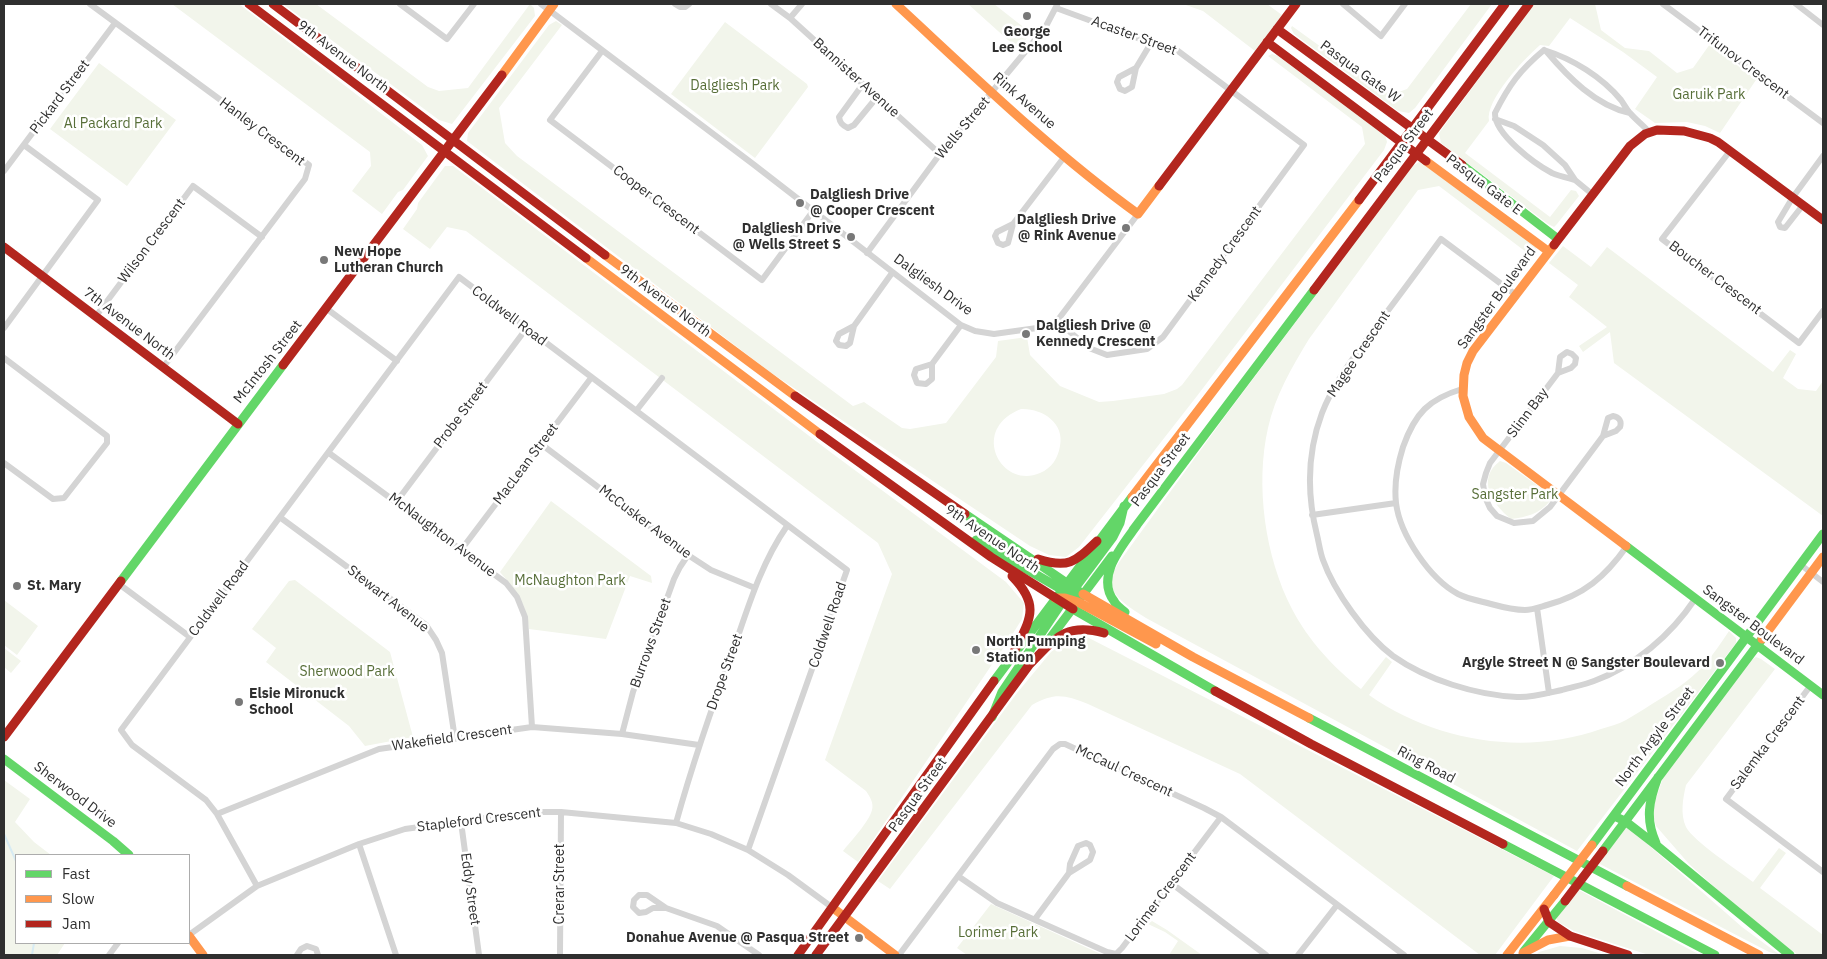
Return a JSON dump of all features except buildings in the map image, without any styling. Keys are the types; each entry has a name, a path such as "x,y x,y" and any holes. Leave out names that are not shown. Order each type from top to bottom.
{"main road":[{"name":"9th Avenue North","path":"249,4 446,151 640,300 946,526 991,557 1069,596"},
{"name":"9th Avenue North","path":"273,4 777,384 1021,553 1069,596"},
{"name":"Rink Avenue","path":"896,4 1064,156 1102,188 1138,214"},
{"path":"1138,214 1296,4"},
{"name":"Pasqua Street","path":"816,955 1028,666 1069,596 1097,541 1403,142 1505,4"},
{"name":"Pasqua Street","path":"798,955 1014,652 1137,525 1529,4"},
{"name":"McIntosh Street","path":"4,737 238,424 446,151 551,7"},
{"name":"Pasqua Gate W","path":"1277,29 1427,138"},
{"path":"1267,42 1403,142"},
{"path":"1649,132 1666,130 1694,132 1707,136 1823,220"},
{"name":"Sangster Boulevard","path":"1649,132 1630,146 1473,351 1463,375 1462,388 1465,406 1471,424 1499,452 1823,694"},
{"name":"Pasqua Gate E","path":"1427,138 1558,239"},
{"name":"Pasqua Gate E","path":"1403,142 1548,251"},
{"name":"7th Avenue North","path":"4,247 164,366 238,424"},
{"path":"992,717 1002,692 1112,536 1120,523 1124,506"},
{"path":"1137,525 1113,562 1107,578 1108,595 1118,607 1193,657"},
{"path":"946,526 992,548 1069,596 1127,642"},
{"name":"North Argyle Street","path":"1507,955 1614,816 1823,534"},
{"path":"1021,553 1054,564 1067,564 1080,558 1097,541"},
{"path":"991,557 1026,590 1030,598 1029,621 1014,652"},
{"name":"North Argyle Street","path":"1522,954 1565,901 1823,557"},
{"name":"Ring Road","path":"1069,596 1193,657 1759,955"},
{"path":"1028,666 1059,636 1068,630 1076,628 1097,631 1127,642 1306,741 1581,883 1715,955"},
{"name":"Sherwood Drive","path":"4,759 128,854"},
{"path":"1656,845 1650,831 1648,813 1650,797 1658,777"},
{"path":"1614,816 1625,821 1656,845 1790,955"},
{"path":"833,908 897,955"},
{"path":"1544,909 1549,922 1570,936 1628,955"},
{"path":"1522,954 1548,940 1570,936"},
{"path":"190,937 203,955"}],"street":[{"name":"Hanley Crescent","path":"90,4 309,165 305,179 164,366"},
{"path":"400,4 447,39 474,4"},
{"name":"Dalgliesh Drive","path":"541,4 551,7 602,51 961,325 976,331 994,334 1044,327 1057,322"},
{"path":"675,4 680,7 685,7 689,4"},
{"name":"Bannister Avenue","path":"771,4 790,18 940,154"},
{"path":"790,18 802,4"},
{"path":"1343,4 1381,36 1405,4"},
{"name":"Trifunov Crescent","path":"1663,4 1823,123"},
{"path":"1796,4 1823,25"},
{"name":"Wells Street","path":"867,253 940,154 1045,28 1057,6"},
{"name":"Acaster Street","path":"1057,6 1151,43 1178,51 1231,91"},
{"name":"Pickard Street","path":"4,171 116,23"},
{"path":"1136,68 1151,43"},
{"path":"1544,50 1580,86 1616,110 1630,113"},
{"path":"1544,50 1565,57 1584,69 1620,99 1630,113 1649,132"},
{"path":"1544,50 1525,66 1515,78 1495,113 1495,119 1502,133 1529,157 1554,174 1575,180"},
{"name":"Cooper Crescent","path":"602,51 550,120 762,280 813,211"},
{"path":"863,84 839,117 840,122 844,126 848,128 854,125 877,97"},
{"name":"Kennedy Crescent","path":"1057,322 1090,348 1107,355 1147,349 1163,337 1304,145 1231,91"},
{"path":"1495,119 1514,126 1543,145 1565,165 1575,180 1592,194"},
{"path":"4,328 41,275 98,200 24,145"},
{"name":"Boucher Crescent","path":"1730,151 1662,239 1799,343 1823,312"},
{"path":"1013,224 1064,156"},
{"path":"1803,205 1785,228 1780,227 1778,222 1793,197 1823,156"},
{"name":"Wilson Crescent","path":"96,316 193,186 262,237"},
{"path":"1057,322 1138,214"},
{"name":"Magee Crescent","path":"1516,295 1441,239 1352,359 1336,384 1322,414 1314,444 1309,479 1312,515 1323,560 1342,599 1368,632 1392,656 1437,680 1478,692 1518,698 1594,682 1625,668 1658,641 1683,616 1695,599"},
{"path":"854,326 892,273"},
{"name":"Coldwell Road","path":"257,886 217,814 206,800 132,744 121,730 459,278 847,570 748,850"},
{"path":"327,309 397,361"},
{"path":"932,364 961,325"},
{"name":"Probe Street","path":"396,501 526,329"},
{"path":"4,358 107,436 107,443 64,498 53,499 4,463"},
{"name":"Slinn Bay","path":"1558,373 1488,468 1483,484 1485,497 1490,508 1497,516 1514,523 1533,521 1550,507 1558,495"},
{"name":"MacLean Street","path":"461,550 591,378"},
{"path":"636,412 662,378"},
{"path":"1462,388 1430,403 1417,417 1407,436 1399,458 1396,503 1402,524 1412,546 1423,563 1444,585 1459,594 1503,608 1524,610 1537,608 1564,601 1600,579 1627,546"},
{"path":"1558,495 1603,436"},
{"name":"McCusker Avenue","path":"541,444 688,555 711,570 755,588"},
{"name":"McNaughton Avenue","path":"329,453 506,583 517,597 525,617 532,727"},
{"path":"1312,515 1396,503"},
{"name":"Stewart Avenue","path":"281,518 426,625 442,653 455,739"},
{"name":"Drope Street","path":"676,822 699,744 755,588 773,547 787,526"},
{"name":"Burrows Street","path":"622,734 633,692 672,585 688,555"},
{"path":"1801,565 1823,582"},
{"path":"118,584 190,637"},
{"path":"1537,608 1548,693"},
{"name":"Salemka Crescent","path":"1811,685 1726,799 1823,872"},
{"name":"Wakefield Crescent","path":"217,814 379,748 532,727 622,734 699,744"},
{"name":"McCaul Crescent","path":"897,955 1053,749 1060,744 1069,746 1221,817 1403,955"},
{"name":"Stapleford Crescent","path":"190,935 257,886 359,844 405,829 530,812 561,812 676,822 711,834 748,850 788,875 833,908"},
{"name":"Crerar Street","path":"560,955 561,812"},
{"name":"Lorimer Crescent","path":"958,876 990,899 1107,952 1116,954 1221,817"},
{"name":"Eddy Street","path":"461,822 479,955"},
{"path":"1035,919 1069,873 1090,860 1093,852 1090,845 1086,843 1078,846 1070,864 1069,873"},
{"path":"359,844 396,955"},
{"path":"1171,883 1266,955"},
{"path":"666,908 653,908 639,913 634,907 634,900 639,895 647,895 666,908 717,926 759,955"},
{"path":"1298,955 1337,905"},
{"path":"109,955 117,944"},
{"path":"298,955 301,948 307,946 316,949 318,955"}],"green space":[{"path":"172,4 239,4 422,145 428,156 403,190 398,192 382,214 352,191 371,166 370,152"},
{"path":"283,4 316,4 428,87 439,91 468,88 530,4 534,8 535,16 452,124 439,120"},
{"path":"968,4 994,4 1031,33 1018,49"},
{"path":"1183,4 1267,4 1282,15 1255,51 1203,11"},
{"path":"1471,4 1492,4 1415,108 1409,113 1398,111 1294,34 1291,28 1292,26 1382,91 1396,93 1407,89"},
{"name":"Garuik Park","path":"1534,4 1595,4 1601,30 1625,48 1649,51 1677,73 1693,68 1710,44 1756,80 1720,133 1705,126 1687,122 1655,123 1635,109 1657,77 1623,52 1570,18 1549,46 1540,45 1507,80 1493,102 1489,112 1489,121 1465,153 1550,217 1571,190 1576,191 1579,196 1554,227 1441,143 1439,133"},
{"path":"556,21 562,25 499,108 505,143 517,156 853,406 864,402 902,428 910,429 946,423 996,357 998,341 1027,337 1030,355 1060,386 1099,402 1164,394 1182,385 1365,144 1362,127 1268,56 1272,54 1278,56 1385,135 1387,142 1384,150 1197,396 1079,547 1066,557 1049,555 1030,546 770,372 467,141 468,133 549,25","holes":["1021,409 1029,409 1050,418 1059,430 1061,438 1058,455 1054,462 1044,471 1026,476 1013,473 1003,465 996,455 994,443 997,430 1005,418"]},
{"name":"Dalgliesh Park","path":"725,22 807,84 808,87 755,158 671,94"},
{"name":"Al Packard Park","path":"99,63 176,120 127,186 50,129"},
{"path":"1419,162 1424,162 1536,247 1537,252 1534,258 1439,186 1418,190 1309,339 1290,371 1280,393 1268,428 1262,473 1265,520 1269,544 1283,589 1298,620 1322,653 1341,672 1361,689 1386,657 1392,662 1369,695 1395,711 1423,724 1452,734 1482,740 1542,742 1572,737 1623,721 1673,691 1692,676 1711,657 1729,631 1736,638 1736,643 1577,851 1146,618 1122,601 1111,583 1112,575 1119,563 1226,415 1413,166"},
{"path":"445,166 453,166 833,454 1006,582 1024,603 1022,619 1012,635 858,862 843,851 870,815 872,802 866,791 825,760 892,574 878,543 466,231 447,227 430,249 403,229 417,209 418,203"},
{"path":"1563,246 1591,267 1607,247 1773,372 1790,350 1796,354 1783,378 1798,389 1816,391 1823,381 1823,516 1614,363 1610,332 1583,352 1579,346 1607,327 1569,297 1578,285 1549,263"},
{"name":"Sangster Park","path":"1500,461 1506,463 1548,493 1550,501 1542,509 1532,514 1511,519 1498,506 1489,491 1489,476 1493,468"},
{"name":"McNaughton Park","path":"551,501 651,576 652,583 630,576 606,639 529,629 526,612 520,598 500,572"},
{"name":"Sherwood Park","path":"295,580 390,652 413,737 365,746 349,726 266,662 276,648 252,629 289,581"},
{"path":"4,600 38,626 17,655 4,645"},
{"path":"1073,636 1085,636 1554,876 1495,955 1480,955 1240,774 1088,704 1060,696 1047,698 1032,705 890,889 878,881 1017,693 1051,652"},
{"path":"4,648 21,661 11,673 4,667"},
{"path":"1756,657 1775,669 1686,785 1683,806 1684,822 1690,833 1697,840 1753,882 1779,848 1786,853 1760,888 1823,935 1823,955 1798,955 1750,919 1689,864 1656,826 1652,810 1663,778 1750,661"},
{"path":"4,780 30,799 15,822 34,842 50,854 15,854 15,944 64,944 57,955 4,955"},
{"path":"1625,826 1742,927 1780,955 1769,952 1598,863"},
{"path":"1577,889 1700,955 1649,955 1574,931 1558,922 1556,917"},
{"name":"Lorimer Park","path":"991,904 1103,955 967,955 957,948"},
{"path":"1152,921 1202,955 1169,955 1178,941 1148,924"},
{"path":"1560,946 1582,948 1605,955 1536,955 1539,952"}],"waterway":[{"path":"4,834 15,859"},
{"path":"32,955 34,944"}],"traffic: fast":[{"path":"1462,165 1558,239"},
{"path":"1133,530 1314,290"},
{"path":"121,581 283,365"},
{"path":"994,681 1132,497"},
{"path":"1124,506 1120,523 1113,537 1075,588 1071,599 1073,609 1215,691"},
{"path":"965,514 1080,592"},
{"path":"1125,612 1117,605 1109,591 1109,571 1119,551 1137,525"},
{"path":"1592,845 1823,534"},
{"path":"976,540 1061,589 1080,594"},
{"path":"1626,546 1823,695"},
{"path":"1048,641 1112,556"},
{"path":"992,717 1002,692 1065,598"},
{"path":"1603,851 1762,639"},
{"path":"1309,718 1627,886"},
{"path":"4,759 128,854"},
{"path":"1656,843 1649,818 1652,794 1658,777"},
{"path":"1614,816 1625,821 1656,845 1790,955"},
{"path":"1503,844 1715,955"},
{"path":"1524,951 1565,901"}],"traffic: slow":[{"path":"502,75 554,4"},
{"path":"896,4 1044,139 1138,214 1159,186"},
{"path":"1426,161 1548,251"},
{"path":"1132,497 1359,200"},
{"path":"1554,245 1473,351 1464,375 1463,396 1469,417 1483,438 1626,546"},
{"path":"605,255 795,396"},
{"path":"586,258 820,434"},
{"path":"1762,639 1823,557"},
{"path":"1083,594 1193,657 1309,718"},
{"path":"1055,598 1065,598 1078,602 1156,644"},
{"path":"1554,895 1592,845"},
{"path":"1627,886 1759,955"},
{"path":"1507,955 1554,895"},
{"path":"833,908 895,955"},
{"path":"1523,953 1548,940 1570,936"},
{"path":"190,937 203,955"}],"traffic: jam":[{"path":"249,4 586,258"},
{"path":"273,4 605,255"},
{"path":"1159,186 1296,4"},
{"path":"1359,200 1505,4"},
{"path":"1314,290 1529,4"},
{"path":"1277,29 1462,165"},
{"path":"1267,42 1426,161"},
{"path":"283,365 502,75"},
{"path":"1554,245 1630,146 1645,134 1657,130 1684,131 1718,142 1823,220"},
{"path":"4,247 238,424"},
{"path":"795,396 965,514"},
{"path":"820,434 991,557 1073,609"},
{"path":"1038,559 1057,563 1070,562 1077,559 1097,541"},
{"path":"1012,576 1027,596 1030,605 1030,613 1025,630 1014,652"},
{"path":"4,737 121,581"},
{"path":"1028,666 1053,641 1069,632 1090,630 1104,633"},
{"path":"816,955 1032,661"},
{"path":"798,955 994,681"},
{"path":"1215,691 1311,744 1503,844"},
{"path":"1565,901 1603,851"},
{"path":"1544,909 1549,922 1570,936 1628,955"}],"place":[{"name":"George Lee School","path":"1027,16"},
{"name":"Dalgliesh Drive @ Cooper Crescent","path":"800,203"},
{"name":"Dalgliesh Drive @ Rink Avenue","path":"1126,228"},
{"name":"Dalgliesh Drive @ Wells Street S","path":"851,237"},
{"name":"New Hope Lutheran Church","path":"324,260"},
{"name":"Dalgliesh Drive @ Kennedy Crescent","path":"1026,334"},
{"name":"St. Mary","path":"17,586"},
{"name":"North Pumping Station","path":"976,650"},
{"name":"Argyle Street N @ Sangster Boulevard","path":"1720,663"},
{"name":"Elsie Mironuck School","path":"239,702"},
{"name":"Donahue Avenue @ Pasqua Street","path":"859,938"}]}
